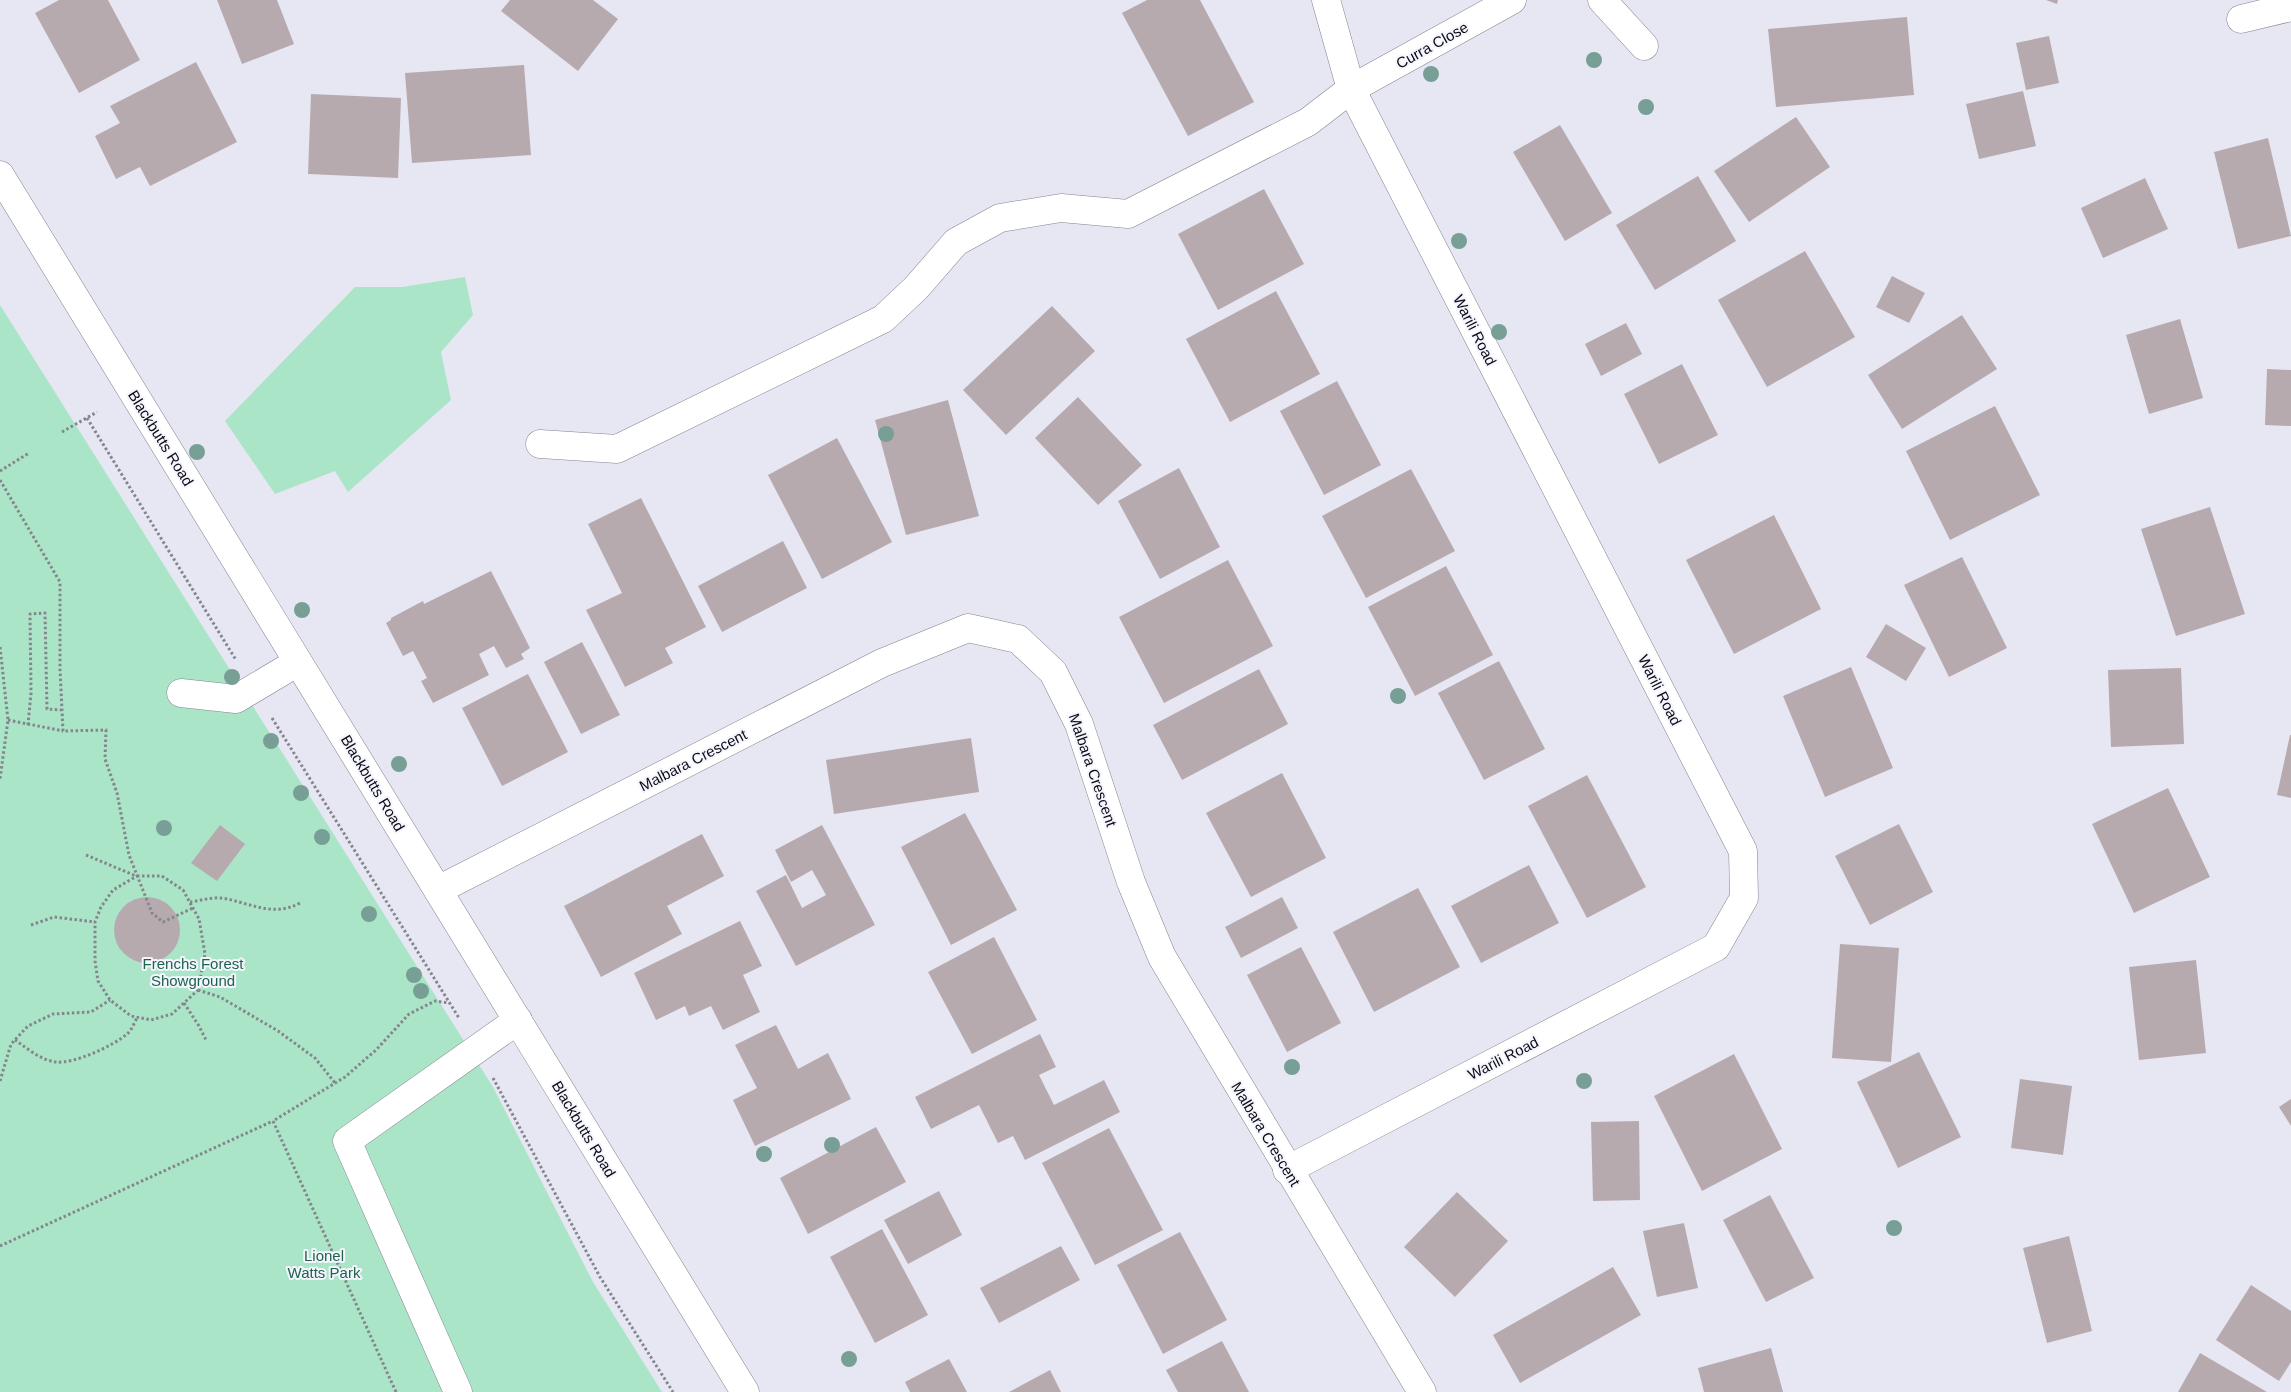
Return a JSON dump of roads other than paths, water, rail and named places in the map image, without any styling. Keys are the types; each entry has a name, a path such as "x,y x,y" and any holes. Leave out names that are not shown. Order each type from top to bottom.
{"street":[{"name":"Warili Road","path":"1287,1170 1716,948 1744,898 1743,851 1351,89 1326,0"},
{"name":"Curra Close","path":"540,444 617,449 883,320 916,288 956,242 1000,218 1061,208 1128,214 1308,122 1351,89 1512,0"},
{"path":"1602,0 1644,46"},
{"path":"2241,19 2291,7"},
{"name":"Blackbutts Road","path":"0,175 745,1392"},
{"name":"Malbara Crescent","path":"438,890 882,663 968,628 1018,639 1053,672 1079,724 1131,882 1162,957 1287,1170 1422,1392"},
{"path":"181,693 236,699 298,662"},
{"path":"458,1392 347,1141 518,1020"}],"park label":[{"name":"Frenchs Forest Showground","path":"193,972"},
{"name":"Lionel Watts Park","path":"324,1264"}]}
